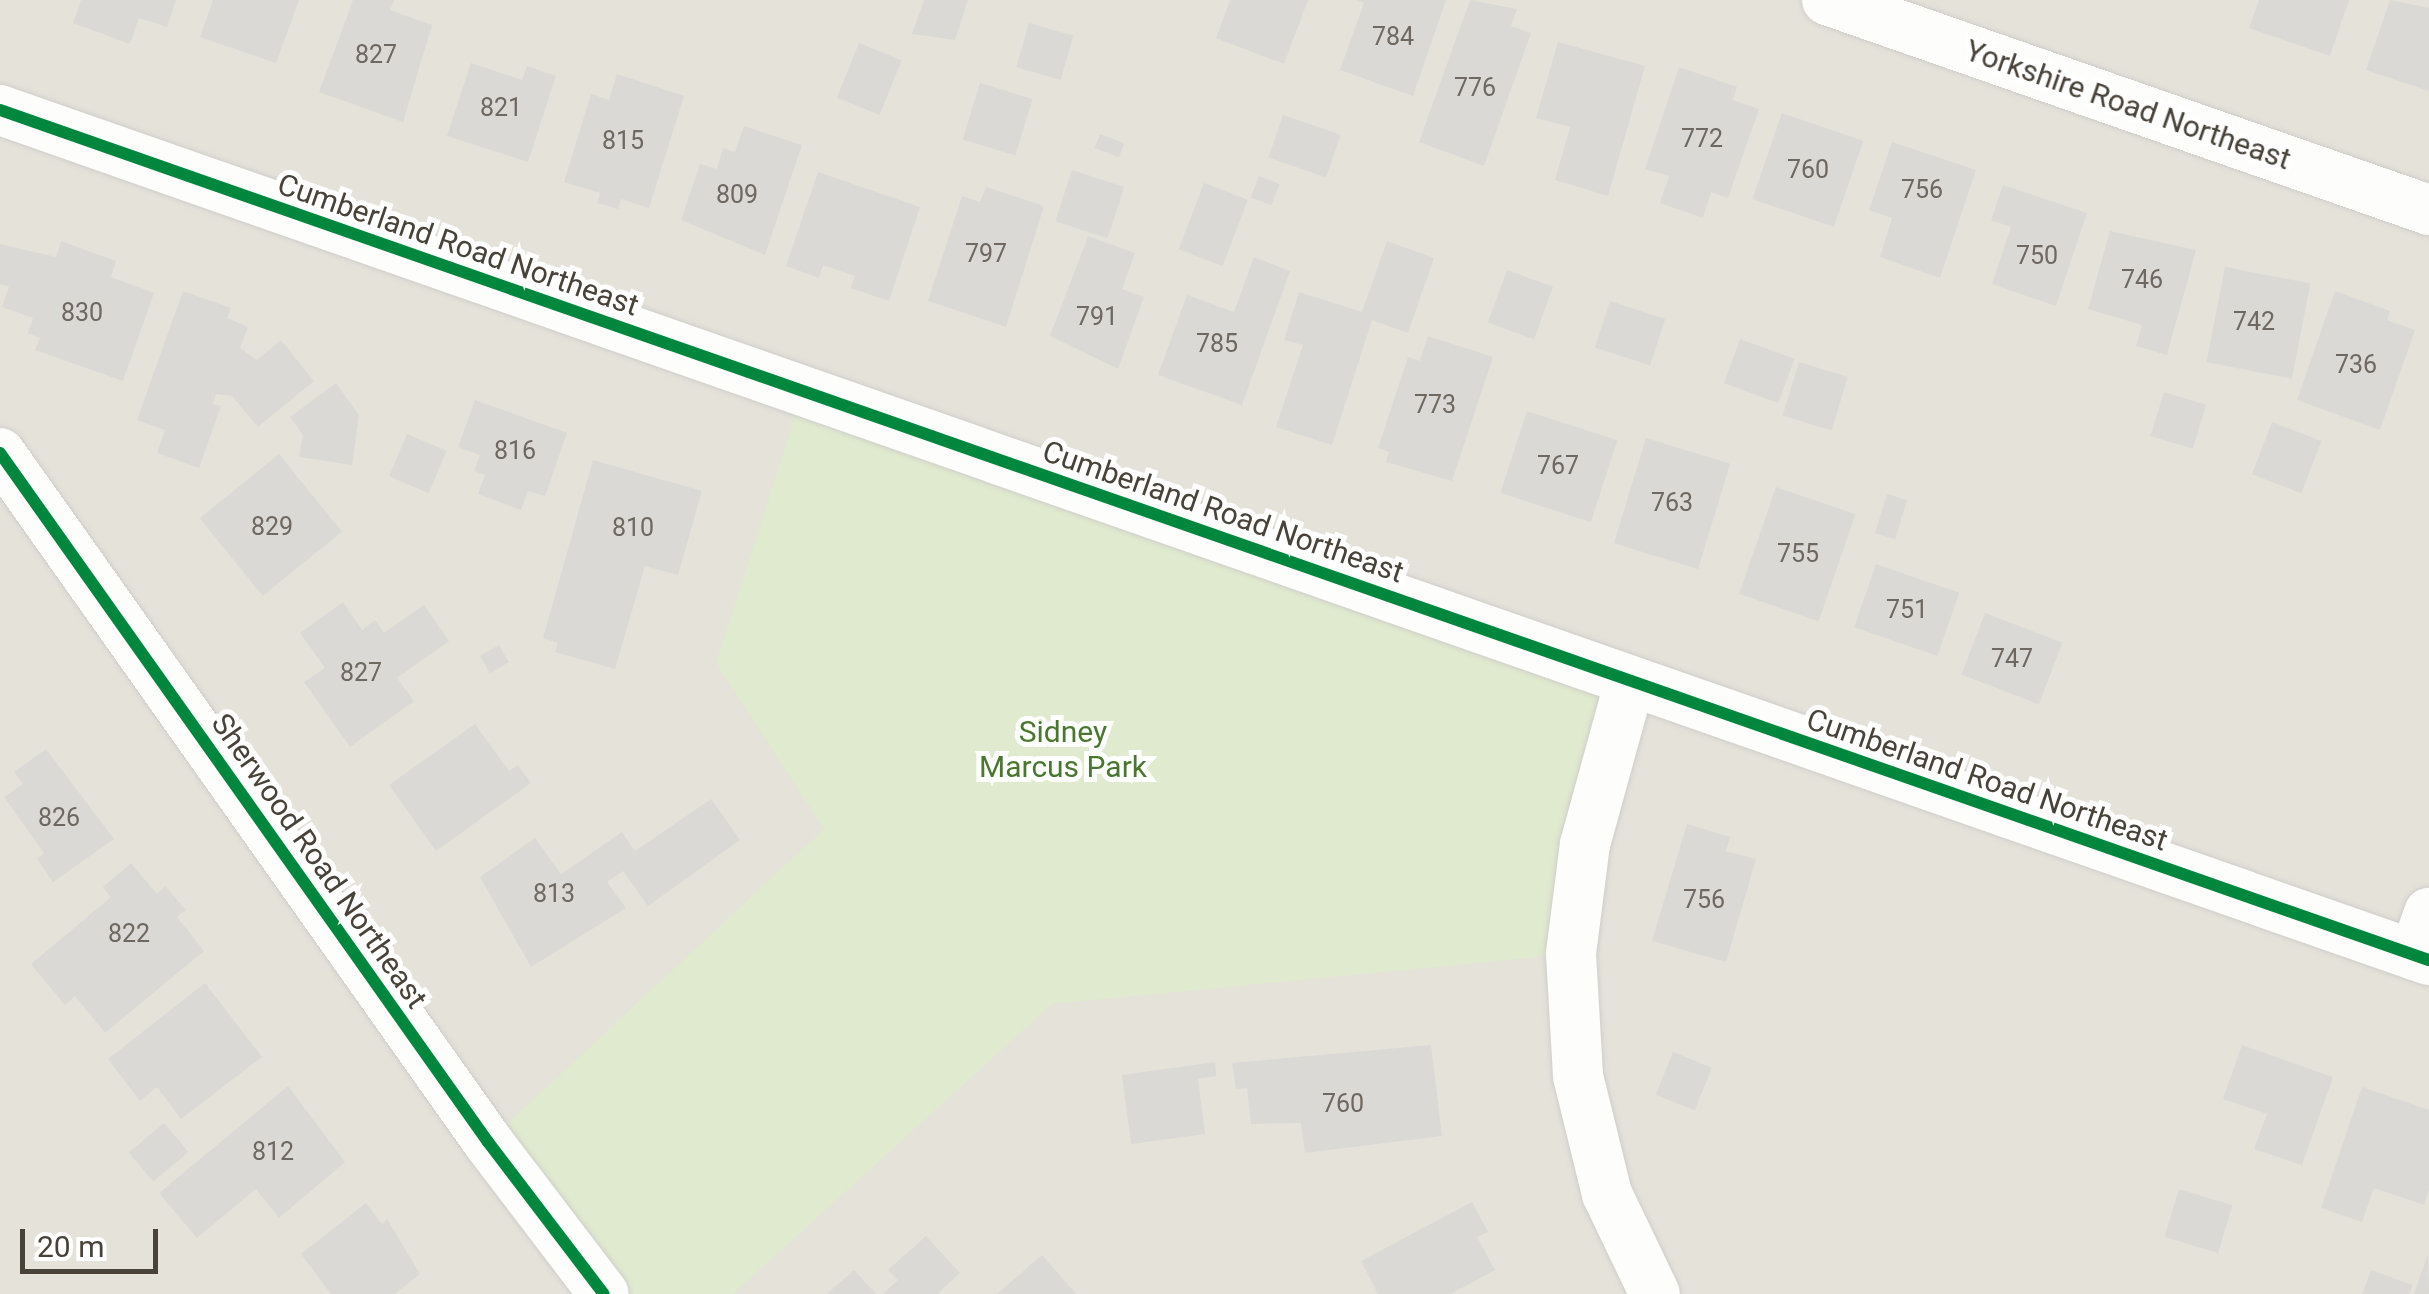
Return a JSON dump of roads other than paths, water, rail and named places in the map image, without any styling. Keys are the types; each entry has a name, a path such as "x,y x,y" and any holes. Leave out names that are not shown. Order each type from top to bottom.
{"street":[{"name":"Yorkshire Road Northeast","path":"1827,0 2429,210"},
{"name":"Cumberland Road Northeast","path":"0,110 1630,682 2424,943"},
{"name":"Sherwood Road Northeast","path":"0,454 488,1142 604,1294"},
{"path":"1630,682 1584,844 1571,954 1578,1076 1590,1126 1607,1194 1655,1294"}],"park label":[{"name":"Sidney Marcus Park","path":"1063,749"}]}
